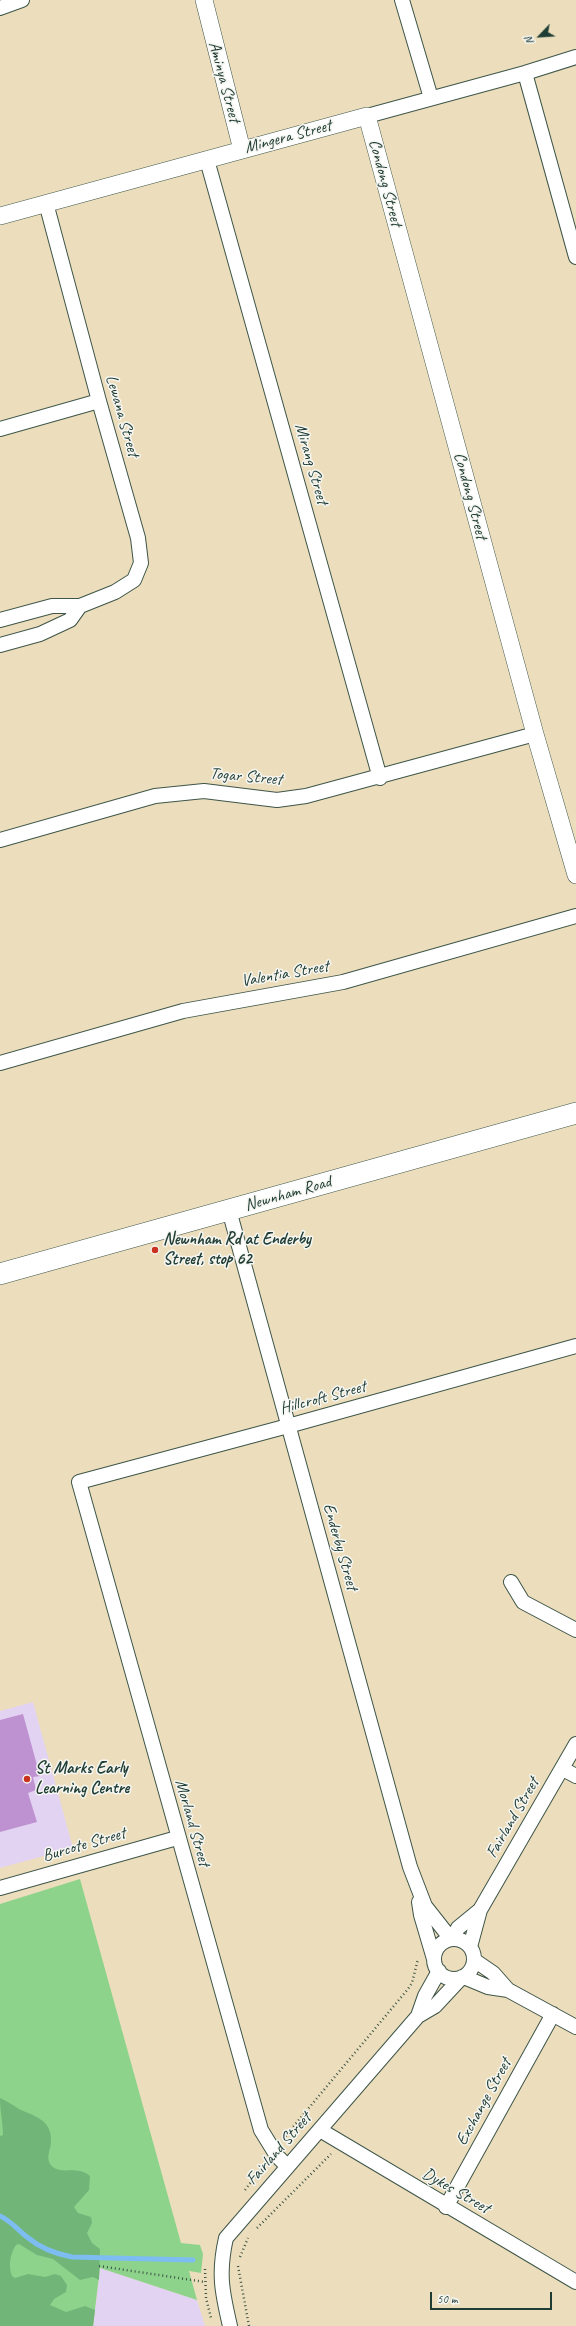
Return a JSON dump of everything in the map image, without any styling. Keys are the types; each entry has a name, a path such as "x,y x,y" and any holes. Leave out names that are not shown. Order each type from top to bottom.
{"main road":[{"name":"Newnham Road","path":"0,1274 576,1113"}],"street":[{"path":"0,8 22,0"},
{"path":"402,0 431,98"},
{"name":"Aminya Street","path":"203,5 242,150"},
{"name":"Mingera Street","path":"0,216 525,73 576,57"},
{"path":"525,73 576,257"},
{"name":"Condong Street","path":"367,116 535,734 576,875"},
{"name":"Mirang Street","path":"207,160 380,778"},
{"name":"Lewana Street","path":"0,620 52,606 80,606 115,592 134,580 141,563 138,538 99,401 46,203"},
{"path":"0,429 99,401"},
{"name":"Lewana Street","path":"0,645 40,634 70,620 80,606"},
{"name":"Togar Street","path":"0,840 155,796 204,791 277,800 306,796 380,778 535,734"},
{"name":"Valentia Street","path":"0,1063 184,1011 343,982 576,916"},
{"name":"Enderby Street","path":"229,1210 418,1894 421,1915 436,1965"},
{"name":"Hillcroft Street","path":"79,1482 576,1346"},
{"name":"Morland Street","path":"79,1482 177,1838 261,2130 274,2152 287,2166"},
{"path":"512,1582 524,1602 576,1630"},
{"name":"Fairland Street","path":"472,1953 480,1910 563,1769 576,1744"},
{"path":"563,1769 576,1776"},
{"name":"Burcote Street","path":"0,1888 177,1838"},
{"name":"Enderby Street","path":"418,1894 432,1917 452,1939"},
{"name":"Fairland Street","path":"452,1939 458,1928 480,1910"},
{"path":"508,1990 488,1987 463,1977 449,1978 436,1965 439,1946 452,1939 465,1942 472,1953 508,1990 576,2027"},
{"path":"463,1977 469,1972 472,1953"},
{"name":"Fairland Street","path":"418,2016 436,1965"},
{"name":"Fairland Street","path":"230,2326 220,2264 226,2238 418,2016 434,2006 463,1977"},
{"name":"Exchange Street","path":"446,2207 553,2014"},
{"name":"Dykes Street","path":"320,2130 446,2207 576,2282"}],"path":[{"path":"241,2195 286,2134 408,1989 412,1983 421,1944 427,1937"},
{"path":"254,2231 341,2144"},
{"path":"249,2236 244,2245 238,2264 249,2326"},
{"path":"206,2265 204,2282 211,2319"},
{"path":"98,2266 204,2282 222,2283"}],"shaded area":[{"name":"St Marks Early Learning Centre","path":"33,1702 73,1848 0,1868 0,1711"},
{"path":"100,2268 197,2300 205,2326 93,2326"}],"green space":[{"path":"80,1879 181,2243 200,2245 203,2254 201,2273 189,2271 197,2300 100,2268 93,2326 0,2316 0,1904"},
{"path":"0,2098 19,2109 36,2116 45,2123 50,2134 51,2141 48,2158 53,2167 61,2170 80,2171 90,2176 89,2190 74,2207 78,2213 91,2217 92,2223 87,2233 92,2243 100,2249 99,2280 93,2277 80,2280 53,2259 37,2255 19,2244 16,2245 11,2256 10,2268 12,2276 15,2278 28,2274 45,2277 55,2274 61,2276 67,2285 66,2292 54,2299 50,2305 66,2312 85,2306 95,2310 93,2326 0,2326 0,2136 3,2135 3,2126"}],"building":[{"path":"23,1714 40,1776 33,1777 36,1790 28,1793 37,1822 0,1832 0,1720"}],"waterway":[{"path":"0,2216 37,2244 48,2250 66,2256 193,2260"}],"place":[{"name":"Newnham Rd at Enderby Street, stop 62","path":"155,1250"},
{"name":"St Marks Early Learning Centre","path":"27,1779"}]}
